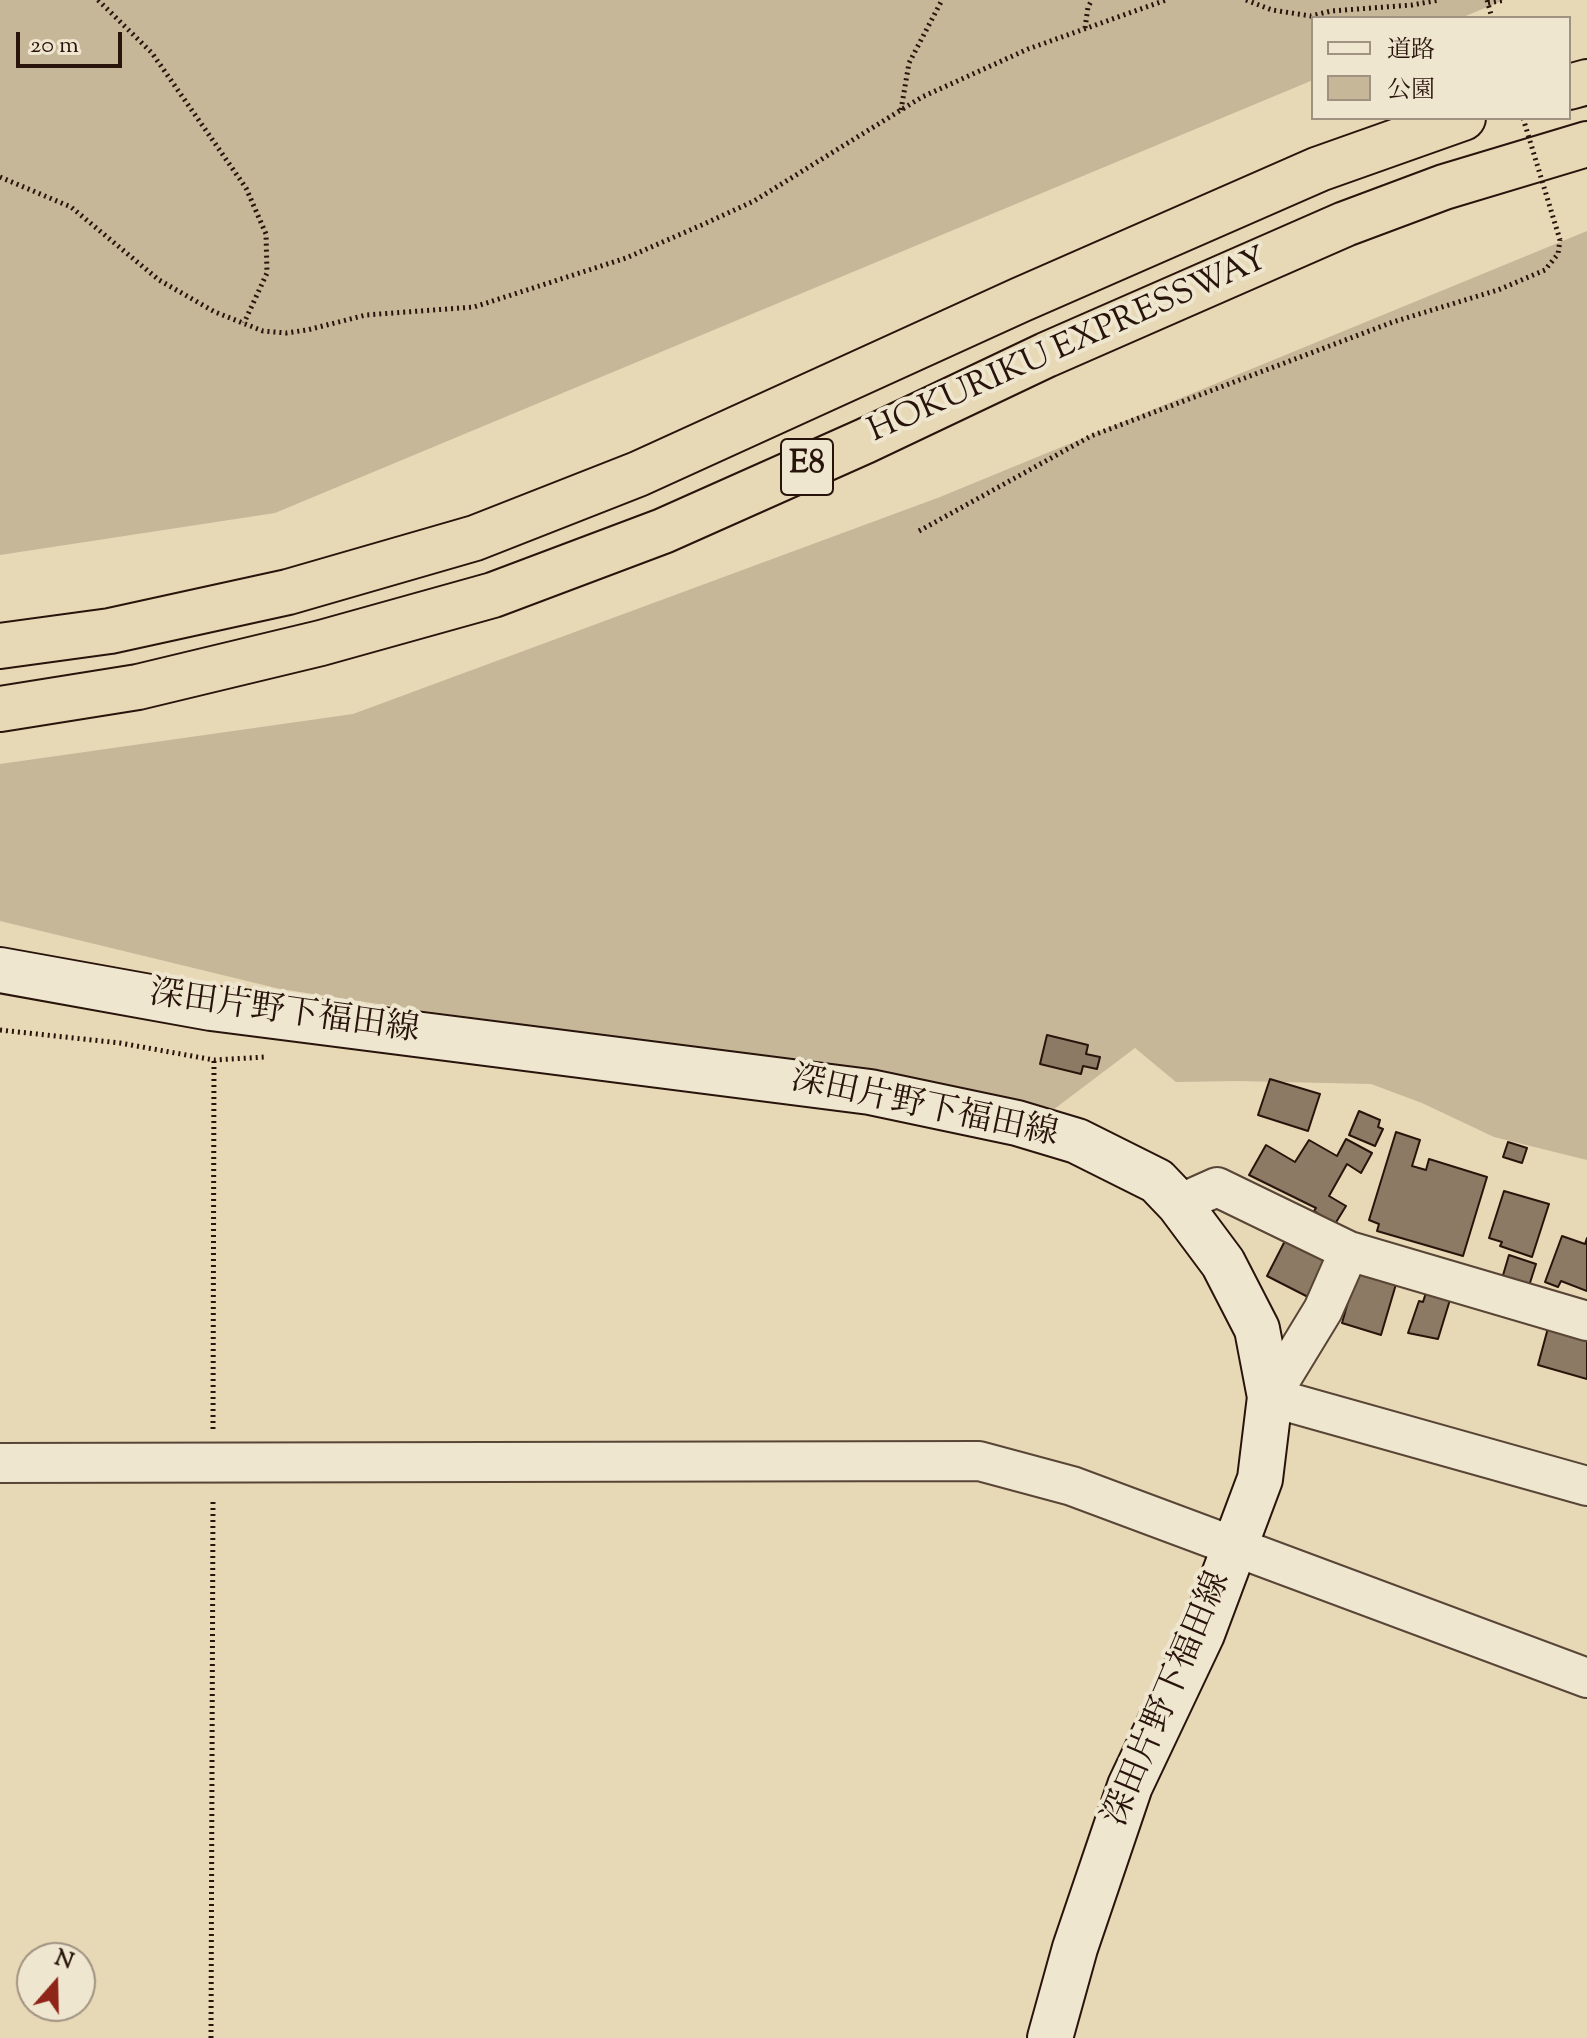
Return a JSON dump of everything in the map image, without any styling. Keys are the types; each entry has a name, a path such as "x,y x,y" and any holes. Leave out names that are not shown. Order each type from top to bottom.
{"highway":[{"name":"HOKURIKU EXPRESSWAY","path":"0,646 110,631 288,592 475,538 638,474 1305,175 1457,120"},
{"name":"HOKURIKU EXPRESSWAY","path":"0,709 138,687 321,643 493,595 663,531 865,441 1046,355 1345,224 1444,187 1587,144"}],"main road":[{"name":"深田片野下福田線","path":"0,970 211,1008 870,1092 1017,1123 1077,1141 1157,1181 1179,1204 1223,1263 1257,1329 1270,1397 1260,1479 1202,1634 1130,1786 1075,1948 1050,2038"}],"street":[{"path":"1179,1204 1217,1187 1349,1251 1587,1321"},
{"path":"1349,1251 1323,1310 1270,1397 1587,1486"},
{"path":"0,1463 979,1461 1072,1486 1587,1678"}],"path":[{"path":"98,0 152,53 246,188 266,234 267,273 244,323"},
{"path":"901,111 909,63 942,0"},
{"path":"1085,28 1092,0"},
{"path":"0,177 71,207 159,280 193,301 263,331 286,333 366,315 474,307 626,258 754,201 922,97 1028,49 1166,0"},
{"path":"1246,0 1272,10 1311,16 1331,11 1439,0"},
{"path":"1487,2 1505,0"},
{"path":"919,531 1091,436 1393,322 1498,290 1545,270 1558,254 1560,240 1524,120"},
{"path":"211,2038 214,1060"}],"green space":[{"path":"0,0 1504,0 1466,16 1311,16 1311,81 275,513 0,555"},
{"path":"1587,231 1587,1160 1494,1137 1422,1103 1371,1084 1176,1082 1135,1048 1049,1113 784,1060 280,989 0,921 0,764 353,714 940,497"}],"building":[{"path":"1047,1035 1088,1045 1086,1054 1100,1057 1097,1069 1083,1066 1081,1074 1040,1064"},
{"path":"1270,1079 1320,1094 1308,1131 1258,1115"},
{"path":"1359,1111 1380,1120 1378,1127 1383,1129 1375,1146 1349,1135"},
{"path":"1396,1132 1420,1140 1412,1166 1426,1170 1429,1159 1487,1177 1463,1256 1377,1231 1379,1224 1369,1220"},
{"path":"1346,1139 1372,1153 1361,1173 1347,1164 1329,1196 1346,1206 1335,1224 1314,1211 1316,1208 1249,1175 1266,1145 1295,1162 1309,1140 1337,1156"},
{"path":"1508,1142 1527,1148 1522,1163 1503,1157"},
{"path":"1504,1191 1549,1204 1532,1257 1500,1246 1502,1242 1489,1238"},
{"path":"1288,1235 1336,1258 1314,1300 1267,1276"},
{"path":"1562,1236 1585,1244 1587,1238 1587,1291 1561,1281 1558,1287 1545,1282"},
{"path":"1509,1255 1536,1264 1528,1289 1501,1282"},
{"path":"1359,1263 1399,1274 1381,1335 1342,1323"},
{"path":"1429,1283 1453,1290 1438,1339 1408,1333"},
{"path":"1548,1328 1587,1339 1587,1379 1538,1365"}]}
